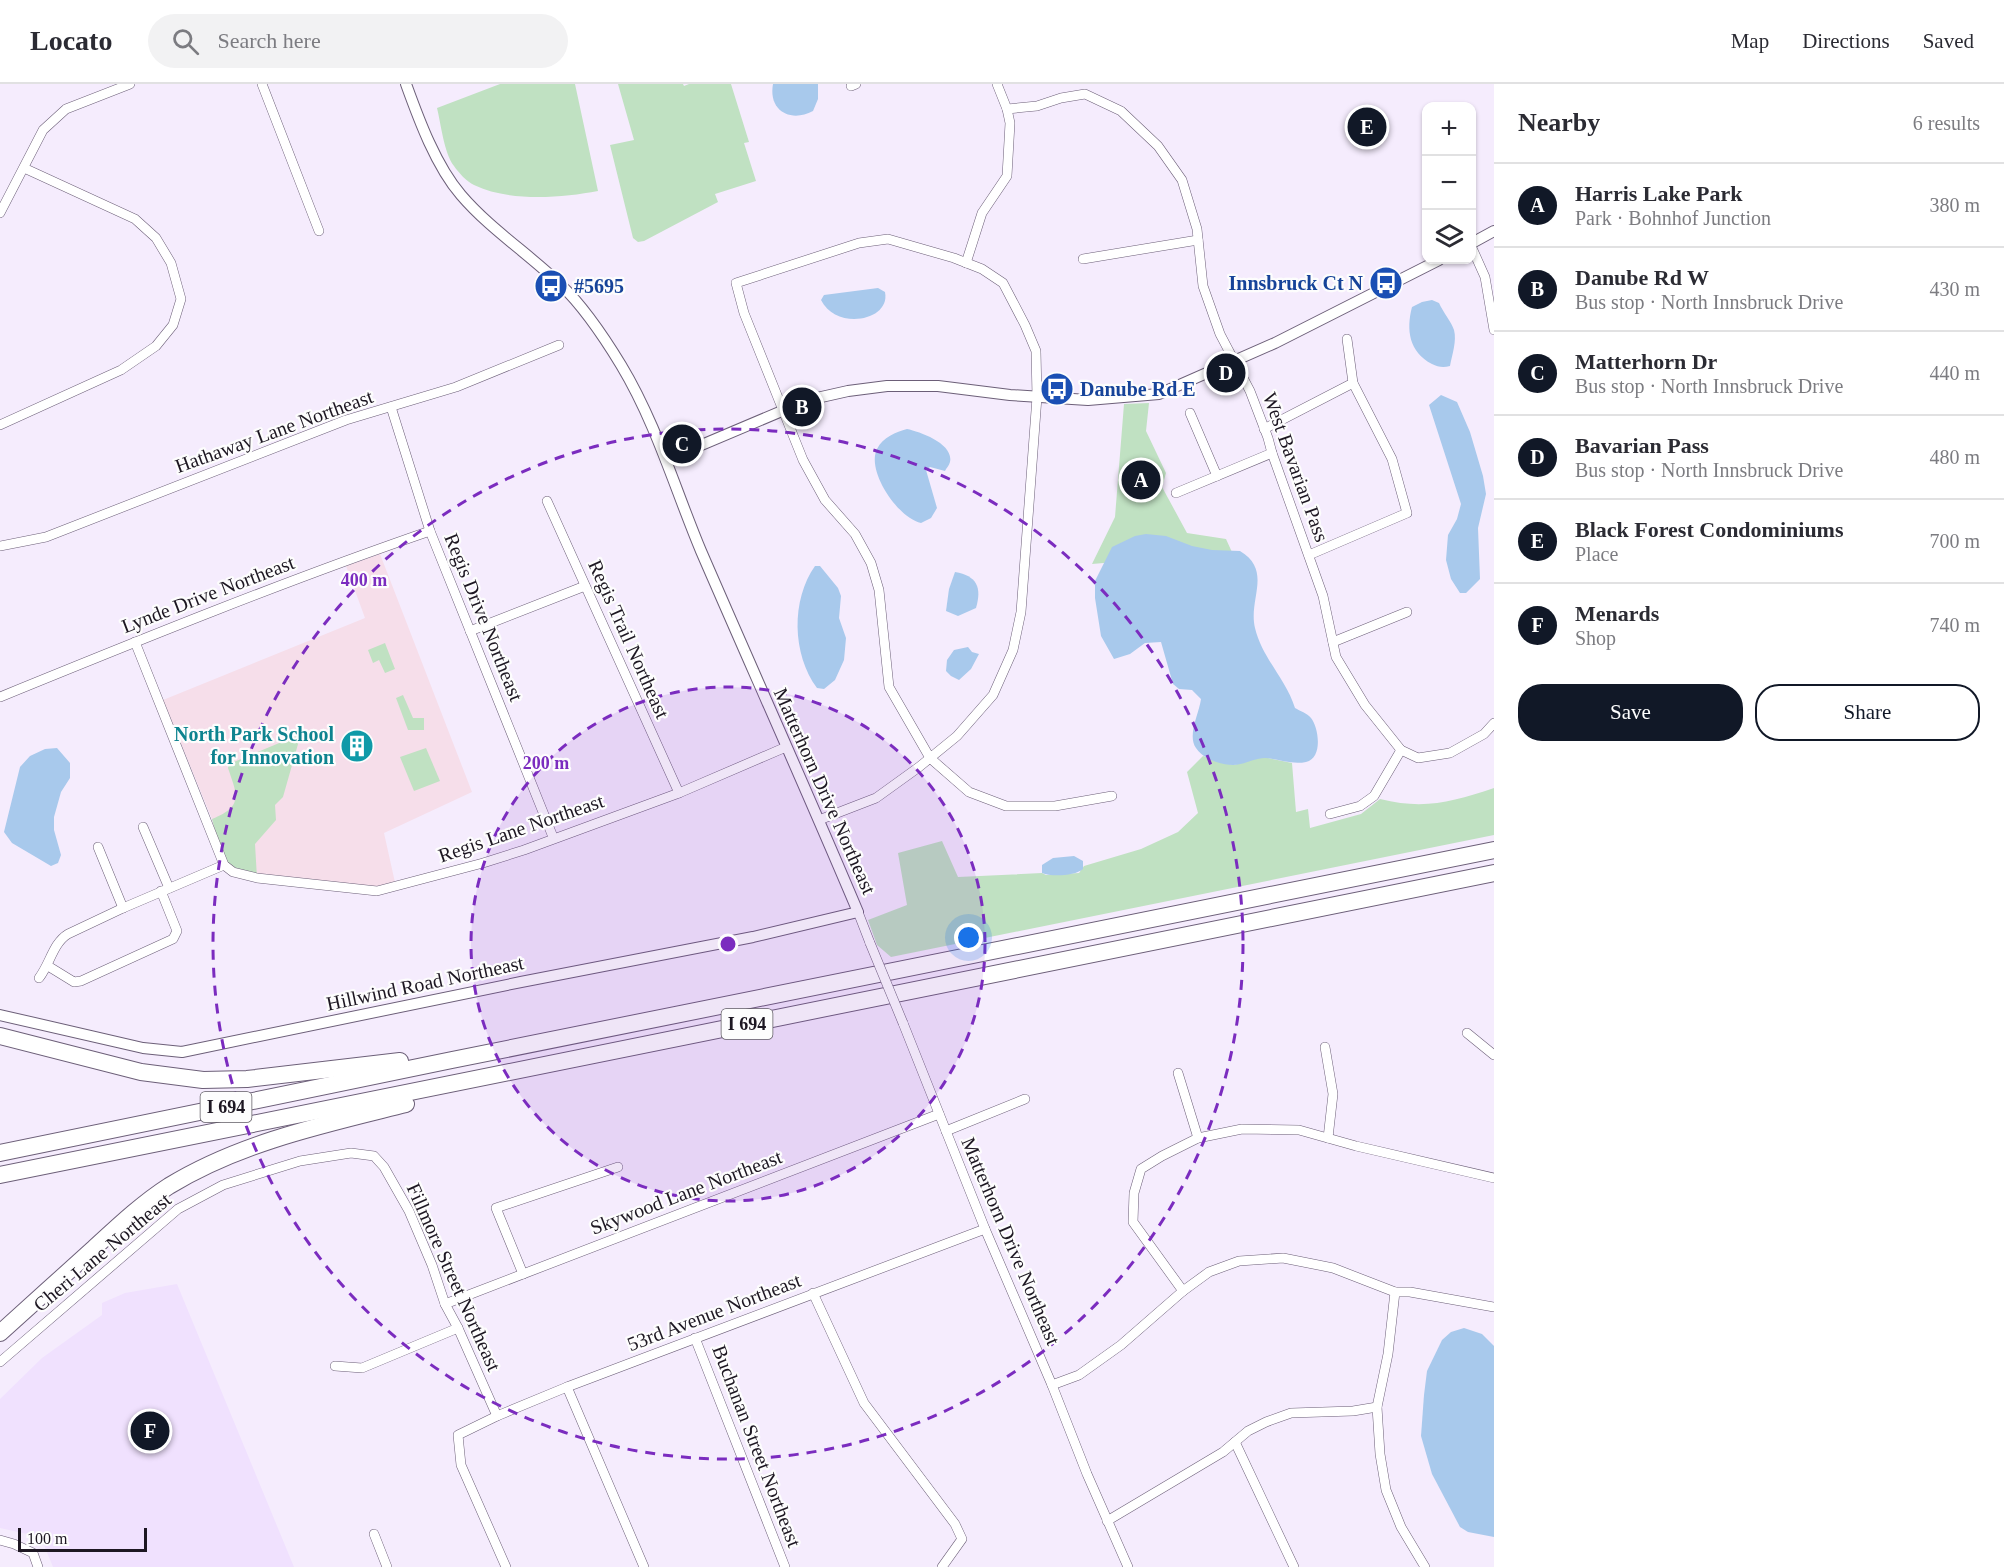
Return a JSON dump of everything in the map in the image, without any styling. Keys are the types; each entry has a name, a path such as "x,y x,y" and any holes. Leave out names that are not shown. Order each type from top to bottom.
{"highway":[{"name":"I 694","path":"0,1154 452,1060 1494,850"},
{"name":"I 694","path":"0,1175 1494,873"},
{"path":"0,1333 149,1200 184,1177 221,1159 260,1144 354,1116 711,1031"},
{"path":"0,1036 141,1072 203,1080 247,1079 411,1059 452,1060"}],"street":[{"path":"0,213 43,130 66,109 130,84"},
{"path":"262,84 319,231"},
{"name":"Matterhorn Drive Northeast","path":"406,84 441,167 461,195 563,287 603,334 633,384 666,460 692,530 858,912 985,1228 1128,1567"},
{"path":"966,263 982,213 1007,176 1010,123 1007,108 997,84"},
{"name":"West Bavarian Pass","path":"1007,108 1037,106 1061,98 1085,94 1121,111 1158,146 1182,180 1197,229 1203,286 1220,334 1250,391 1264,429 1323,596 1336,657 1365,705 1401,750"},
{"path":"0,425 121,370 156,346 173,325 181,299 171,263 156,238 135,219 24,168"},
{"path":"1476,242 1494,231"},
{"path":"819,820 876,798 930,758 957,736 993,695 1013,650 1021,612 1037,397 1036,351 1003,283 982,269 888,239 859,243 736,284 744,314 803,460 825,500 855,534 871,562 879,590 889,687 930,758 969,792 1006,806 1055,806 1112,796"},
{"path":"1083,259 1198,240"},
{"path":"1476,255 1492,304 1494,330"},
{"path":"666,460 808,400 848,390 887,386 938,386 1088,400 1159,394 1234,361 1430,264"},
{"path":"1309,555 1407,513 1392,459 1353,383 1347,339"},
{"name":"Hathaway Lane Northeast","path":"0,546 46,537 346,420 456,387 559,345"},
{"path":"1264,429 1353,383"},
{"name":"Regis Drive Northeast","path":"391,407 430,531 553,837"},
{"path":"1190,413 1217,476"},
{"path":"1176,493 1272,453"},
{"name":"Regis Trail Northeast","path":"547,501 679,793"},
{"name":"Lynde Drive Northeast","path":"0,697 351,558 430,531"},
{"path":"470,630 585,586"},
{"path":"1333,642 1407,612"},
{"path":"39,978 48,966 61,938 123,908 224,865 135,642"},
{"path":"1330,814 1360,806 1374,796 1401,750 1419,758 1450,753 1484,734 1494,723"},
{"name":"Regis Lane Northeast","path":"224,865 233,872 257,878 376,891 483,863 679,793 786,747"},
{"path":"48,966 74,982 81,981 172,939 177,931 143,827"},
{"path":"98,848 123,908"},
{"name":"Hillwind Road Northeast","path":"0,1015 143,1048 182,1052 753,937 858,912"},
{"path":"1467,1034 1494,1055"},
{"path":"1325,1047 1333,1094 1328,1138"},
{"path":"1178,1073 1198,1138"},
{"path":"946,1131 1024,1099"},
{"name":"Skywood Lane Northeast","path":"445,1304 939,1114"},
{"path":"1183,1291 1133,1222 1134,1193 1141,1169 1198,1138 1242,1129 1299,1130 1356,1146 1494,1178"},
{"name":"Cheri Lane Northeast","path":"0,1362 178,1209 223,1185 300,1161 351,1153 374,1156"},
{"name":"Fillmore Street Northeast","path":"374,1156 384,1167 409,1211 432,1265 445,1304 497,1416"},
{"path":"523,1274 496,1208 618,1167"},
{"name":"53rd Avenue Northeast","path":"506,1567 461,1465 458,1435 567,1387 985,1228"},
{"path":"1052,1385 1078,1375 1121,1345 1183,1291 1209,1272 1239,1261 1283,1258 1333,1268 1395,1292 1410,1292 1494,1307"},
{"path":"1395,1292 1388,1354 1377,1407 1380,1454 1386,1490 1401,1527 1425,1567"},
{"path":"813,1293 864,1403 955,1524 962,1539 942,1567"},
{"path":"335,1366 362,1368 458,1328"},
{"name":"Buchanan Street Northeast","path":"695,1338 785,1567"},
{"path":"567,1387 644,1567"},
{"path":"1107,1521 1223,1452 1257,1426 1291,1413 1353,1411 1377,1407"},
{"path":"1235,1442 1294,1567"},
{"path":"374,1534 387,1567"},
{"path":"0,1540 33,1553 38,1567"}],"shaded area":[{"path":"380,554 472,792 384,833 396,887 377,891 257,878 224,865 212,819 163,700 365,618 346,566"},
{"path":"177,1284 294,1567 53,1567 44,1545 27,1534 0,1528 0,1399 42,1358 102,1315 102,1303 125,1293"}],"green space":[{"path":"500,84 575,84 598,191 552,197 519,196 503,194 471,184 460,174 448,154 437,108"},
{"path":"618,84 683,84 684,86 731,84 749,142 744,143 756,181 715,194 718,202 638,242 633,238 610,145 634,140"},
{"path":"1149,403 1146,431 1166,473 1162,487 1187,533 1226,539 1236,561 1092,564 1115,517 1124,404"},
{"path":"385,643 395,669 385,673 379,660 373,663 368,650"},
{"path":"403,695 413,718 424,718 424,730 408,730 396,698"},
{"path":"296,736 300,737 283,797 275,805 276,820 255,844 257,878 224,865 212,819 229,809 235,799 229,764"},
{"path":"426,748 440,781 414,791 400,757"},
{"path":"1203,756 1234,765 1258,758 1292,763 1296,812 1308,809 1310,828 1361,814 1380,799 1410,804 1438,803 1494,788 1494,835 891,957 877,945 868,920 907,905 898,853 942,841 958,877 1079,873 1084,866 1141,849 1178,832 1198,813 1187,772"}],"water":[{"path":"773,84 818,84 818,99 813,111 797,116 783,112 774,101"},
{"path":"878,288 885,292 885,302 880,310 861,318 849,319 838,316 828,310 821,300 824,295"},
{"path":"1432,300 1439,303 1454,330 1455,343 1450,366 1438,366 1424,359 1411,340 1409,324 1412,307"},
{"path":"1441,395 1457,402 1470,432 1486,494 1478,528 1480,579 1466,593 1460,593 1451,579 1446,560 1448,535 1457,519 1461,504 1429,405"},
{"path":"907,429 942,444 950,456 950,462 945,471 930,467 926,470 937,508 931,518 921,523 912,519 894,503 880,481 876,469 877,449 883,441"},
{"path":"1146,534 1166,536 1192,546 1212,550 1240,551 1250,559 1257,577 1254,617 1258,639 1286,687 1295,708 1308,715 1314,723 1318,742 1315,755 1311,759 1296,763 1265,758 1233,765 1218,763 1208,758 1196,748 1193,737 1201,699 1192,690 1179,689 1173,684 1161,642 1145,643 1130,654 1114,659 1101,636 1095,598 1095,581 1112,547 1135,536"},
{"path":"815,566 820,566 838,588 841,596 839,618 846,638 844,660 835,680 824,689 817,688 809,674 799,643 798,611 807,580"},
{"path":"955,572 968,576 978,588 976,608 958,616 946,611 949,589"},
{"path":"968,647 972,652 979,654 971,669 959,680 946,671 947,660 954,650"},
{"path":"57,748 70,763 70,778 61,792 54,817 54,830 61,855 58,863 51,866 12,843 4,832 20,767 30,756 45,749"},
{"path":"1074,856 1083,861 1083,869 1063,875 1042,873 1042,865 1053,858"},
{"path":"1464,1328 1482,1334 1494,1346 1494,1537 1468,1532 1460,1527 1432,1474 1421,1436 1427,1371 1442,1340 1451,1332"}],"place":[{"name":"Black Forest Condominiums","path":"1367,127"},
{"name":"Innsbruck Ct N","path":"1386,283"},
{"name":"#5695","path":"551,286"},
{"name":"Bavarian Pass","path":"1226,373"},
{"name":"Danube Rd E","path":"1057,389"},
{"name":"Danube Rd W","path":"802,407"},
{"name":"Matterhorn Dr","path":"682,444"},
{"name":"Harris Lake Park","path":"1141,480"},
{"name":"North Park School for Innovation","path":"357,746"},
{"name":"Menards","path":"150,1431"}]}
